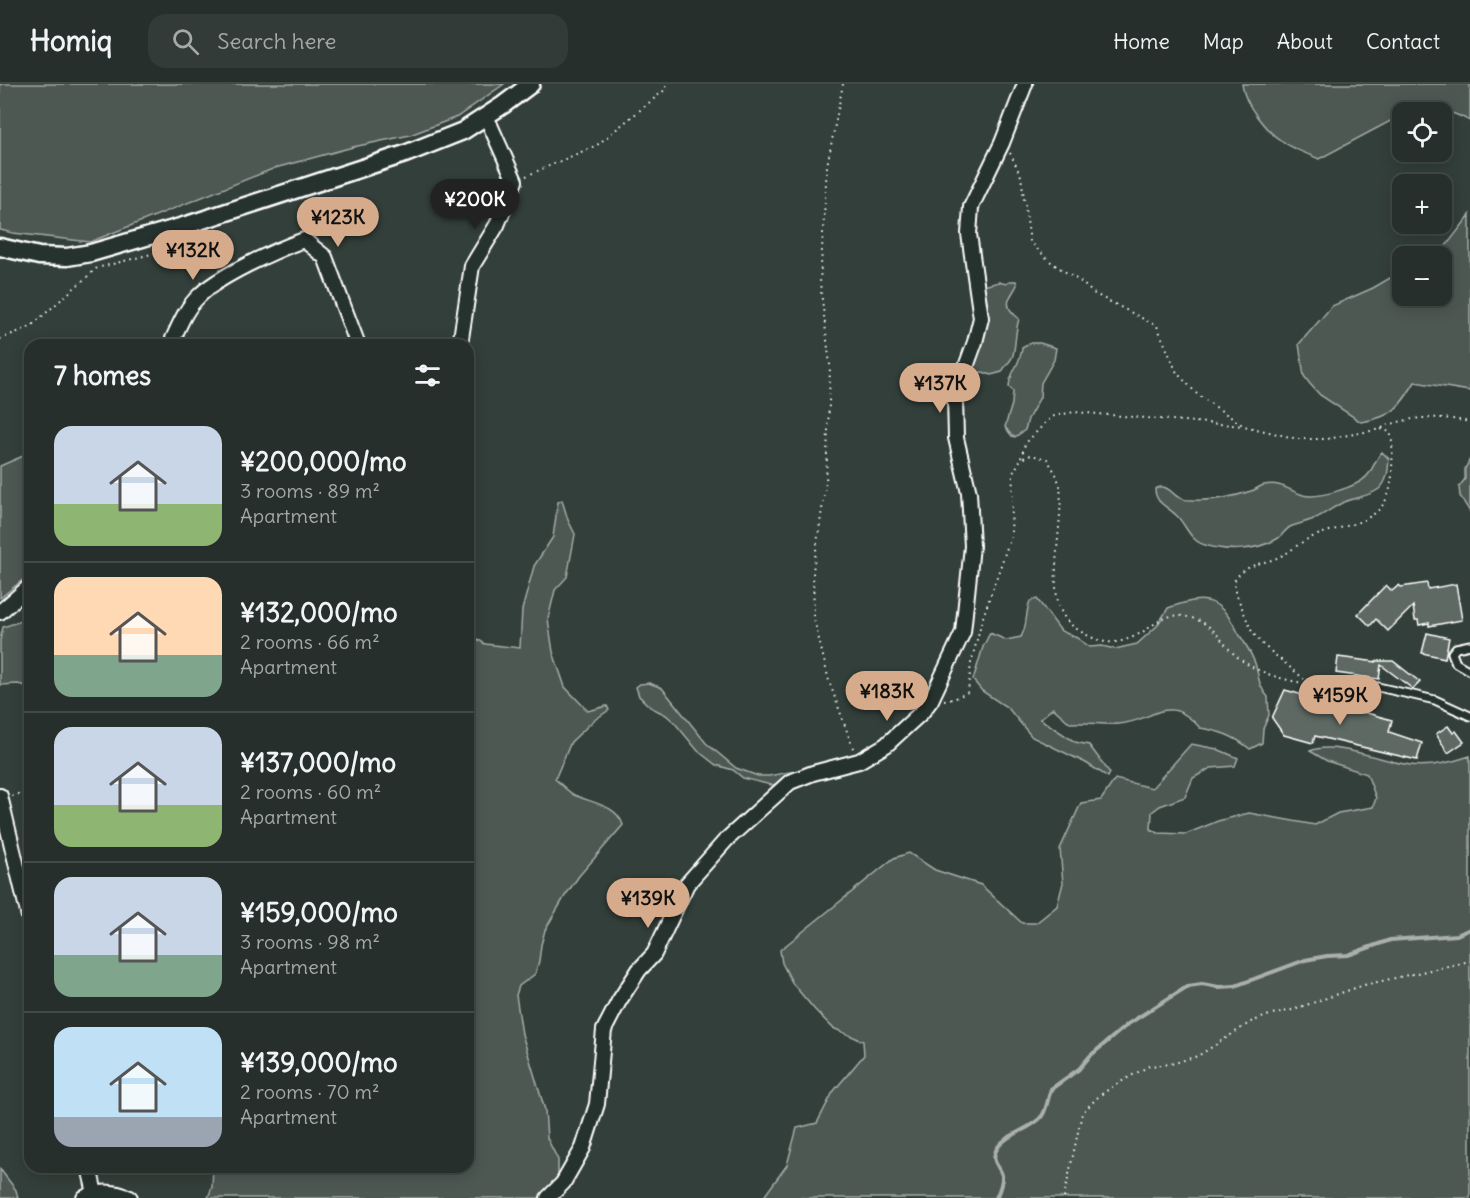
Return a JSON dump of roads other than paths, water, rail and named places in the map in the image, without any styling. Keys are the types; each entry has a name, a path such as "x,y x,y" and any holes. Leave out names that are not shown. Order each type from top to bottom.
{"street":[{"path":"0,247 39,256 67,257 91,254 187,225 405,154 463,131 531,84"},
{"path":"548,1198 563,1183 583,1148 597,1104 604,1030 639,970 654,954 687,884 726,840 790,782 813,773 859,761 886,745 922,712 931,700 963,633 972,546 969,494 956,438 956,397 981,318 969,234 971,207 1002,143 1025,84"},
{"path":"461,339 472,267 496,225 514,182 486,116"},
{"path":"173,339 198,297 223,278 304,240 325,257 356,339"},
{"path":"0,612 24,591"},
{"path":"0,797 24,896"},
{"path":"90,1173 92,1196 112,1192 130,1198"}],"lane":[{"path":"1470,645 1456,648 1452,653 1456,663 1470,671"},
{"path":"1311,684 1338,688 1378,687 1435,700 1470,716"}],"waterway":[{"path":"996,1198 1002,1178 995,1160 995,1153 1003,1141 1037,1121 1042,1116 1051,1089 1079,1069 1090,1056 1128,1024 1188,986 1202,984 1219,987 1235,986 1305,960 1348,955 1390,940 1457,935 1470,929"}]}
